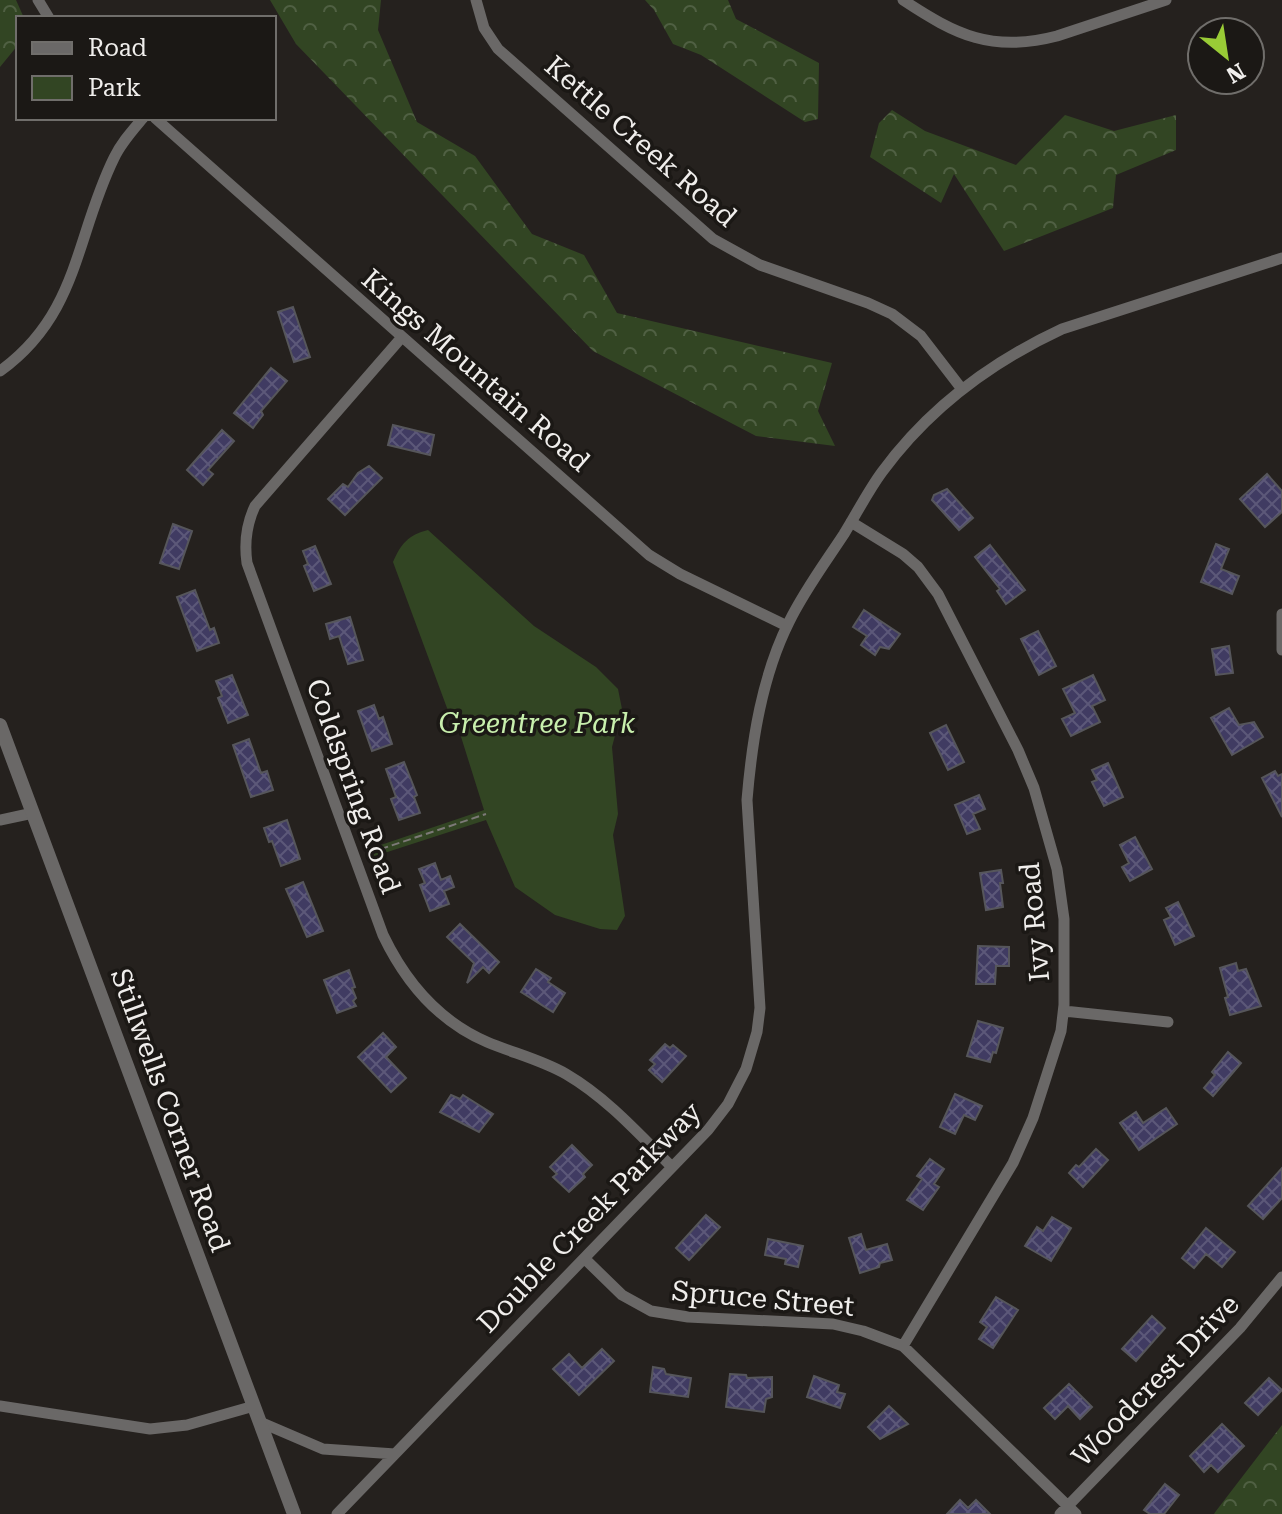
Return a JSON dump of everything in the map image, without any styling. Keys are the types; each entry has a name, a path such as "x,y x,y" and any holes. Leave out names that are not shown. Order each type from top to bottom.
{"street":[{"name":"Kettle Creek Road","path":"476,0 484,28 498,49 696,225 735,253 760,265 892,314 921,336 961,388"},
{"path":"903,0 958,33 989,42 1014,44 1057,36 1166,0"},
{"path":"0,371 23,353 54,313 67,288 113,159 142,120"},
{"name":"Kings Mountain Road","path":"157,120 649,555 680,574 787,626"},
{"name":"Double Creek Parkway","path":"337,1514 585,1259 708,1130 728,1104 746,1069 757,1032 761,987 747,800 749,765 763,696 787,626 895,454 922,423 961,388 1028,345 1062,329 1282,258"},
{"name":"Coldspring Road","path":"402,337 255,506 245,540 247,563 383,935 412,985 431,1006 471,1034 545,1063 581,1083 672,1167"},
{"name":"Ivy Road","path":"851,522 898,550 926,576 952,622 1034,788 1049,832 1064,919 1064,1011 1061,1031 1033,1118 1013,1163 903,1346"},
{"path":"1282,614 1282,650"},
{"name":"Stillwells Corner Road","path":"0,725 294,1514"},
{"path":"0,820 33,813"},
{"path":"1064,1011 1168,1022"},
{"name":"Spruce Street","path":"585,1259 622,1295 651,1311 688,1317 833,1324 903,1346 1068,1511"},
{"name":"Woodcrest Drive","path":"1068,1511 1240,1328 1282,1277"},
{"path":"0,1406 150,1429 187,1425 254,1406"},
{"path":"260,1422 323,1449 395,1454"}],"path":[{"path":"368,853 486,814"}],"green space":[{"path":"0,0 16,0 23,16 16,16 16,47 0,67"},
{"path":"270,0 381,0 378,30 417,122 475,156 532,234 584,255 617,313 832,363 818,411 835,446 756,436 593,351 296,44"},
{"path":"645,0 728,0 736,19 819,63 818,119 805,122 701,55 673,44"},
{"path":"892,110 925,131 1016,165 1065,115 1114,131 1176,115 1176,150 1116,175 1113,208 1004,251 954,174 941,203 870,157 879,123"},
{"name":"Greentree Park","path":"428,530 534,626 596,667 618,689 622,709 612,747 618,814 613,835 625,916 617,930 600,929 555,915 515,887 486,820 369,858 366,850 484,810 457,724 447,708 393,562 406,541"},
{"path":"1282,1425 1282,1514 1214,1514 1216,1511"}],"building":[{"path":"293,307 310,357 294,362 278,312"},
{"path":"271,368 287,381 261,411 263,415 253,428 234,413"},
{"path":"393,425 434,435 430,455 388,445"},
{"path":"222,430 234,441 208,470 213,474 203,485 187,470"},
{"path":"369,466 382,478 345,515 328,499 343,484 348,487 358,473"},
{"path":"1267,474 1282,491 1282,512 1265,527 1240,499"},
{"path":"947,489 973,518 959,530 932,500 934,495"},
{"path":"173,524 192,531 179,569 160,563"},
{"path":"1216,544 1229,549 1221,569 1239,576 1232,594 1201,582"},
{"path":"990,545 1025,590 1006,604 997,591 1000,589 975,557"},
{"path":"315,546 331,584 314,591 304,566 308,564 303,551"},
{"path":"195,590 210,630 214,628 219,643 197,651 177,597"},
{"path":"864,610 900,634 889,649 880,647 875,655 861,645 867,636 853,627"},
{"path":"350,617 363,660 348,664 339,636 330,639 326,624"},
{"path":"1038,631 1056,666 1039,675 1021,639"},
{"path":"1229,646 1233,673 1216,675 1212,649"},
{"path":"232,675 248,715 228,723 218,698 222,696 216,681"},
{"path":"1093,675 1105,700 1092,706 1100,722 1071,736 1062,719 1075,713 1063,689"},
{"path":"374,705 379,719 383,717 392,744 372,751 358,711"},
{"path":"1229,708 1239,725 1254,722 1263,737 1232,755 1211,718"},
{"path":"946,725 964,762 948,770 930,733"},
{"path":"249,739 261,773 267,771 273,790 251,797 233,745"},
{"path":"404,762 417,795 414,797 420,813 399,820 391,799 396,797 386,769"},
{"path":"1108,763 1123,797 1104,806 1092,782 1097,780 1092,770"},
{"path":"1275,771 1278,776 1282,774 1282,817 1262,778"},
{"path":"979,795 985,809 973,814 980,829 967,834 955,805"},
{"path":"287,820 300,859 281,866 264,828"},
{"path":"1135,837 1152,869 1130,881 1122,867 1129,863 1120,845"},
{"path":"435,863 441,880 450,876 454,887 444,891 449,904 430,911 420,885 425,883 419,869"},
{"path":"1001,870 1003,907 986,910 980,873"},
{"path":"303,882 323,931 307,937 286,889"},
{"path":"1178,902 1194,936 1175,945 1164,920 1171,917 1166,908"},
{"path":"460,924 499,962 489,973 483,967 467,983 474,963 447,937"},
{"path":"978,946 1009,947 1009,966 996,966 995,984 976,984"},
{"path":"1236,963 1238,971 1246,969 1261,1006 1230,1015 1220,968"},
{"path":"536,969 551,978 548,982 565,993 553,1012 521,992"},
{"path":"349,970 355,987 352,988 356,1006 337,1013 324,980"},
{"path":"978,1021 1003,1028 990,1062 967,1056"},
{"path":"383,1033 396,1047 386,1057 406,1078 391,1092 358,1057"},
{"path":"665,1044 670,1048 673,1045 686,1056 662,1082 649,1070 655,1064 650,1060"},
{"path":"1228,1052 1241,1063 1213,1096 1204,1088"},
{"path":"955,1094 982,1106 975,1120 964,1115 955,1134 940,1127"},
{"path":"451,1095 460,1099 463,1095 493,1114 479,1132 440,1112"},
{"path":"1166,1108 1177,1124 1139,1150 1120,1123 1136,1112 1143,1123"},
{"path":"572,1145 592,1165 583,1174 585,1177 569,1192 553,1177 557,1174 550,1167"},
{"path":"1096,1149 1108,1160 1083,1187 1069,1173"},
{"path":"930,1159 944,1169 934,1184 939,1187 923,1210 907,1200 922,1179 917,1176"},
{"path":"1282,1168 1282,1198 1263,1219 1248,1206"},
{"path":"706,1215 720,1227 689,1260 676,1248"},
{"path":"1052,1217 1071,1228 1051,1261 1025,1246 1037,1227 1043,1231"},
{"path":"1206,1228 1235,1252 1222,1267 1206,1254 1194,1268 1182,1258"},
{"path":"861,1234 866,1250 887,1244 892,1260 860,1273 849,1238"},
{"path":"768,1239 803,1246 798,1267 785,1264 786,1259 765,1255"},
{"path":"996,1297 1018,1310 993,1348 979,1339 987,1327 980,1322"},
{"path":"1152,1316 1165,1328 1136,1361 1122,1349"},
{"path":"602,1349 614,1361 579,1395 553,1369 569,1354 582,1368"},
{"path":"653,1367 664,1369 666,1374 691,1378 688,1397 650,1392"},
{"path":"730,1374 746,1375 747,1378 772,1377 772,1397 766,1399 764,1412 726,1407"},
{"path":"814,1376 839,1385 837,1392 845,1394 840,1408 807,1397"},
{"path":"1269,1378 1282,1390 1258,1415 1245,1403"},
{"path":"1069,1384 1092,1407 1080,1419 1068,1406 1055,1419 1044,1408"},
{"path":"889,1406 908,1424 880,1439 868,1427"},
{"path":"1222,1424 1244,1446 1218,1472 1211,1465 1204,1472 1190,1456"},
{"path":"1165,1484 1179,1495 1164,1514 1150,1514 1144,1510"},
{"path":"960,1500 968,1508 976,1500 990,1514 947,1514"}]}
